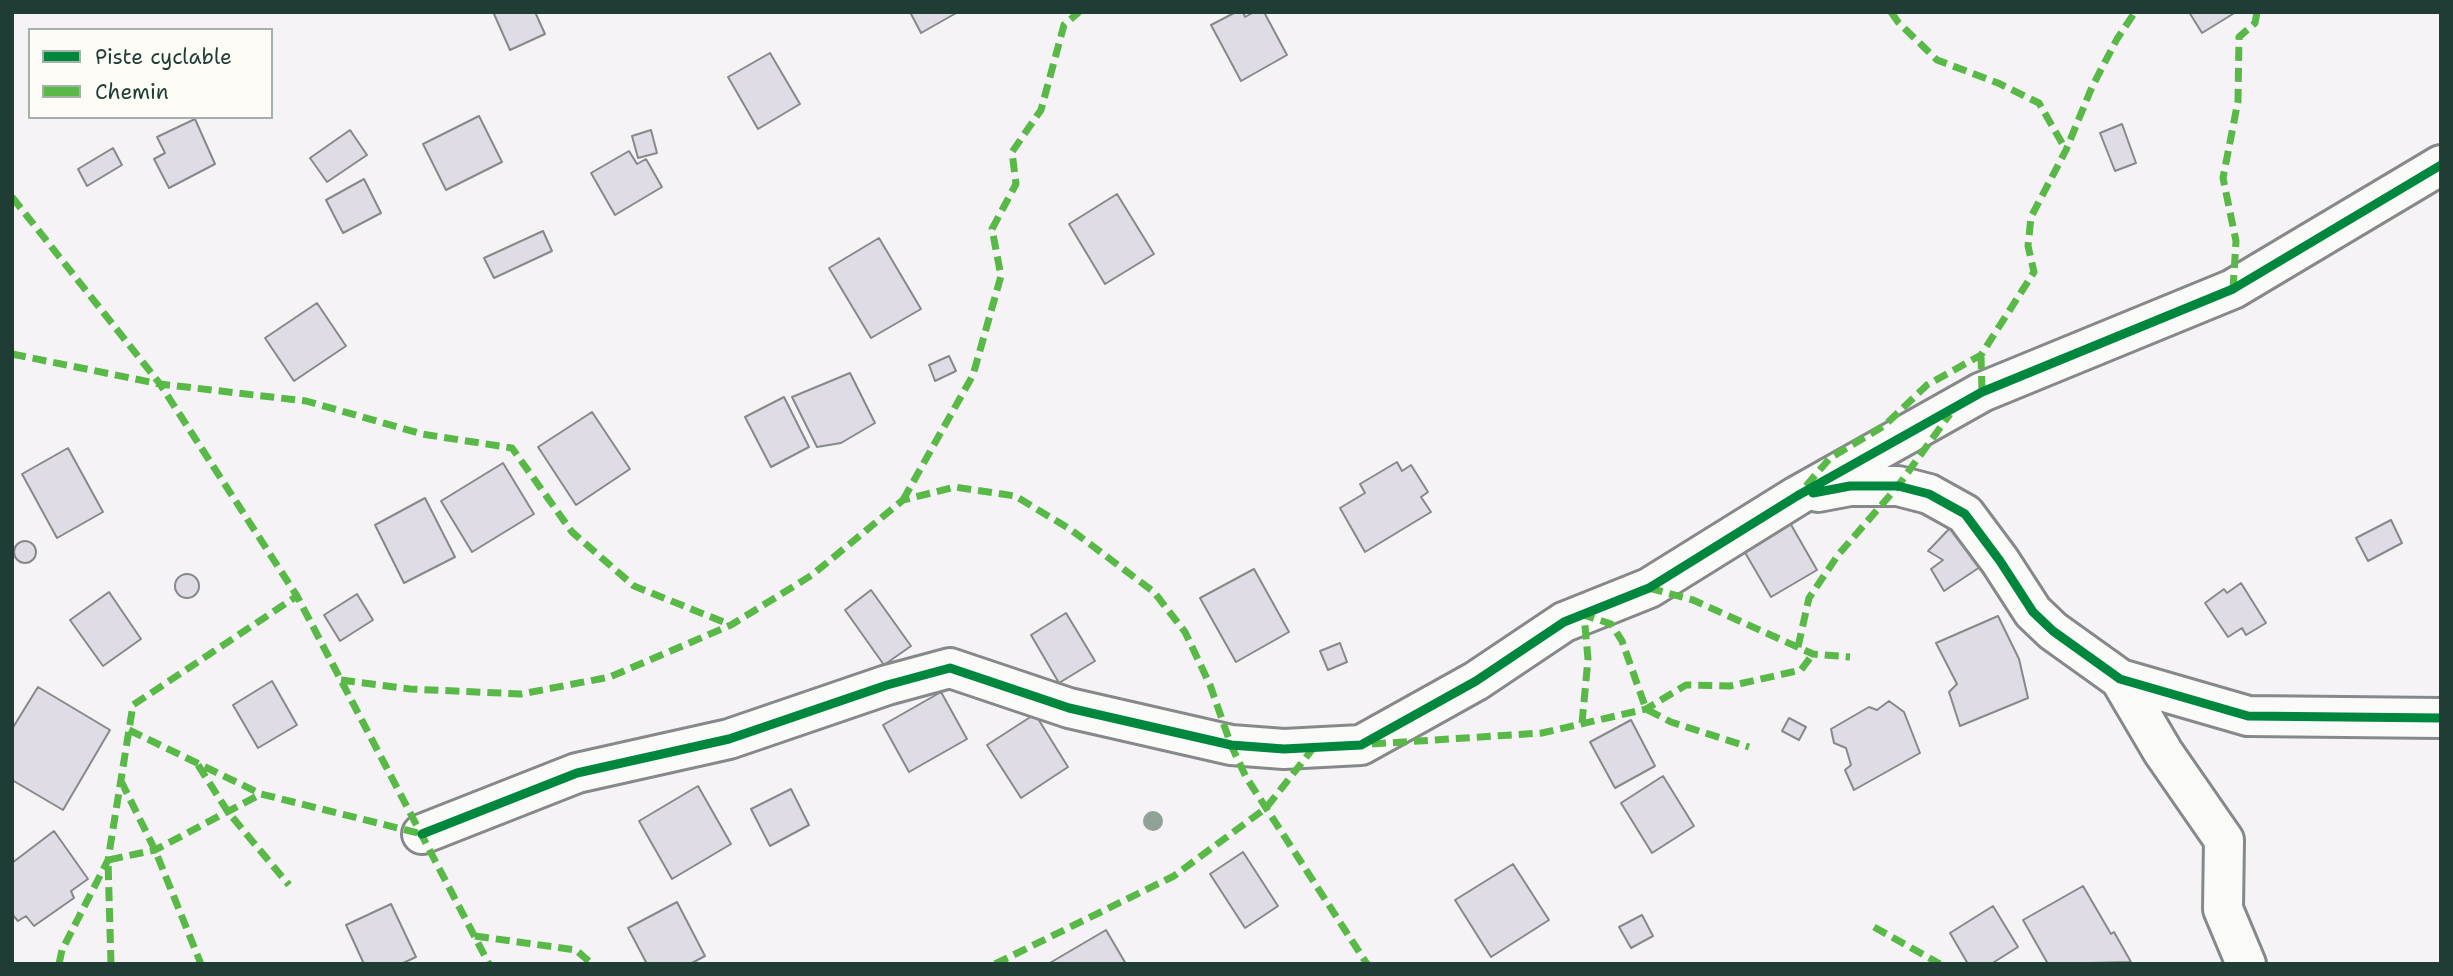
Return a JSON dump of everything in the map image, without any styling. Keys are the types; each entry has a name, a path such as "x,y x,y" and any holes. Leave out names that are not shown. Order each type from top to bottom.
{"street":[{"path":"422,834 577,773 729,739 887,685 950,668 1069,709 1231,745 1284,749 1361,744 1476,681 1564,622 1649,588 1797,496 1982,392 2233,289 2441,165"},
{"path":"1797,496 1850,486 1898,486 1929,494 1965,514 2033,612 2053,631 2120,679 2248,716 2441,718"},
{"path":"2120,679 2163,752 2224,840 2223,909 2246,964"}],"building":[{"path":"535,12 545,34 510,50 494,14"},
{"path":"910,12 958,12 921,33"},
{"path":"1236,12 1243,12 1245,17 1254,12 1264,12 1287,55 1241,81 1211,25"},
{"path":"2189,12 2236,12 2202,33"},
{"path":"770,53 800,104 758,129 728,77"},
{"path":"479,116 502,162 446,190 423,144"},
{"path":"195,119 215,164 169,188 154,159 165,153 157,137"},
{"path":"2122,124 2136,163 2115,171 2100,133"},
{"path":"350,130 367,155 327,182 310,158"},
{"path":"651,130 657,153 638,158 632,136"},
{"path":"113,148 122,165 87,186 78,169"},
{"path":"629,151 637,164 646,159 662,187 615,215 591,173"},
{"path":"364,179 381,213 343,233 326,200"},
{"path":"1117,194 1154,254 1105,284 1069,224"},
{"path":"543,231 552,251 494,278 484,258"},
{"path":"879,238 921,309 871,338 829,268"},
{"path":"317,303 346,346 294,381 265,338"},
{"path":"949,356 956,371 935,381 929,365"},
{"path":"850,373 875,423 841,443 817,447 792,397"},
{"path":"784,397 809,447 771,467 745,417"},
{"path":"592,412 630,469 576,505 538,447"},
{"path":"68,448 103,512 57,538 22,474"},
{"path":"1397,462 1402,471 1411,465 1428,492 1421,497 1431,512 1365,552 1340,508 1365,493 1360,484"},
{"path":"503,463 534,514 472,552 441,501"},
{"path":"425,498 455,557 404,583 375,525"},
{"path":"1786,516 1817,570 1771,597 1740,544"},
{"path":"2391,520 2402,543 2368,561 2356,538"},
{"path":"1950,528 1971,546 1983,565 1944,591 1931,569 1943,560 1928,551"},
{"path":"21,541 29,541 36,548 36,556 29,563 21,563 14,556 14,548"},
{"path":"1254,569 1289,632 1236,662 1200,598"},
{"path":"187,574 195,578 199,586 195,594 187,598 179,594 175,586 179,578"},
{"path":"2241,583 2266,623 2246,635 2242,628 2228,637 2205,603 2224,589 2227,593"},
{"path":"871,590 911,646 884,665 845,610"},
{"path":"109,592 141,639 103,666 70,620"},
{"path":"357,594 373,620 340,641 324,615"},
{"path":"1066,613 1095,661 1059,683 1031,635"},
{"path":"1998,616 2019,659 2028,698 1960,726 1949,692 1957,684 1936,643"},
{"path":"1340,643 1347,662 1328,670 1320,651"},
{"path":"272,681 297,725 258,748 233,705"},
{"path":"38,687 110,730 63,810 12,780 12,729"},
{"path":"941,692 967,739 909,772 883,725"},
{"path":"1889,701 1904,712 1920,753 1854,790 1845,770 1851,765 1846,748 1834,743 1831,729 1869,707 1877,710"},
{"path":"1035,714 1068,767 1021,798 987,745"},
{"path":"1789,718 1806,727 1799,740 1782,731"},
{"path":"1631,720 1655,766 1615,788 1590,742"},
{"path":"1663,776 1694,826 1652,853 1621,803"},
{"path":"698,786 731,844 672,879 639,821"},
{"path":"791,789 809,825 770,846 751,809"},
{"path":"54,831 88,879 71,891 74,898 34,926 26,916 18,921 12,914 12,863"},
{"path":"1243,852 1278,906 1245,928 1210,874"},
{"path":"1513,864 1549,920 1491,957 1455,900"},
{"path":"2083,886 2131,962 2048,964 2023,920"},
{"path":"677,902 705,956 690,964 647,964 628,928"},
{"path":"391,904 416,957 401,964 364,964 346,925"},
{"path":"1993,906 2018,947 1991,964 1968,964 1950,933"},
{"path":"1642,915 1653,936 1631,948 1619,927"},
{"path":"1106,930 1126,964 1048,964"}],"marked path":[{"path":"903,500 973,375 1001,276 992,229 1016,184 1012,152 1041,110 1064,25 1079,12"},
{"path":"1891,12 1937,60 1998,83 2039,103 2066,150"},
{"path":"1806,486 1830,458 1884,426 1927,385 1981,355 2034,272 2028,246 2031,217 2066,150 2092,87 2117,39 2135,12"},
{"path":"2233,289 2236,241 2223,178 2238,101 2239,37 2255,23 2257,12"},
{"path":"12,197 160,384 297,596 489,964"},
{"path":"12,354 160,384 306,401 422,434 512,448 572,532 634,586 731,625"},
{"path":"1981,355 1982,392"},
{"path":"1798,647 1809,598 1838,555 1898,486 1950,414"},
{"path":"341,680 410,689 521,694 610,677 731,625 812,575 903,500 955,487 1015,496 1070,529 1154,592 1185,632 1210,685 1231,745 1246,777 1367,964"},
{"path":"1649,588 1693,600 1813,654 1850,657"},
{"path":"59,964 62,950 108,860 133,705 297,596"},
{"path":"1582,723 1588,659 1584,615 1611,624 1622,641 1646,709 1671,722 1749,747"},
{"path":"1372,744 1542,733 1646,709 1686,685 1730,686 1801,670 1813,654"},
{"path":"129,730 261,794 422,834"},
{"path":"995,964 1174,876 1266,808 1315,746"},
{"path":"198,765 228,812 289,885"},
{"path":"121,781 155,850 201,964"},
{"path":"111,964 108,860 155,850 261,794"},
{"path":"1874,927 1940,964"},
{"path":"475,936 576,950 592,964"}],"cycle path":[{"path":"422,834 577,773 729,739 887,685 950,668 1069,708 1231,745 1284,749 1361,745 1476,681 1564,622 1649,588 1797,496 1982,392 2233,289 2441,165"},
{"path":"1813,493 1850,486 1898,486 1929,494 1965,514 2033,612 2053,631 2120,679 2248,716 2441,718"}]}
